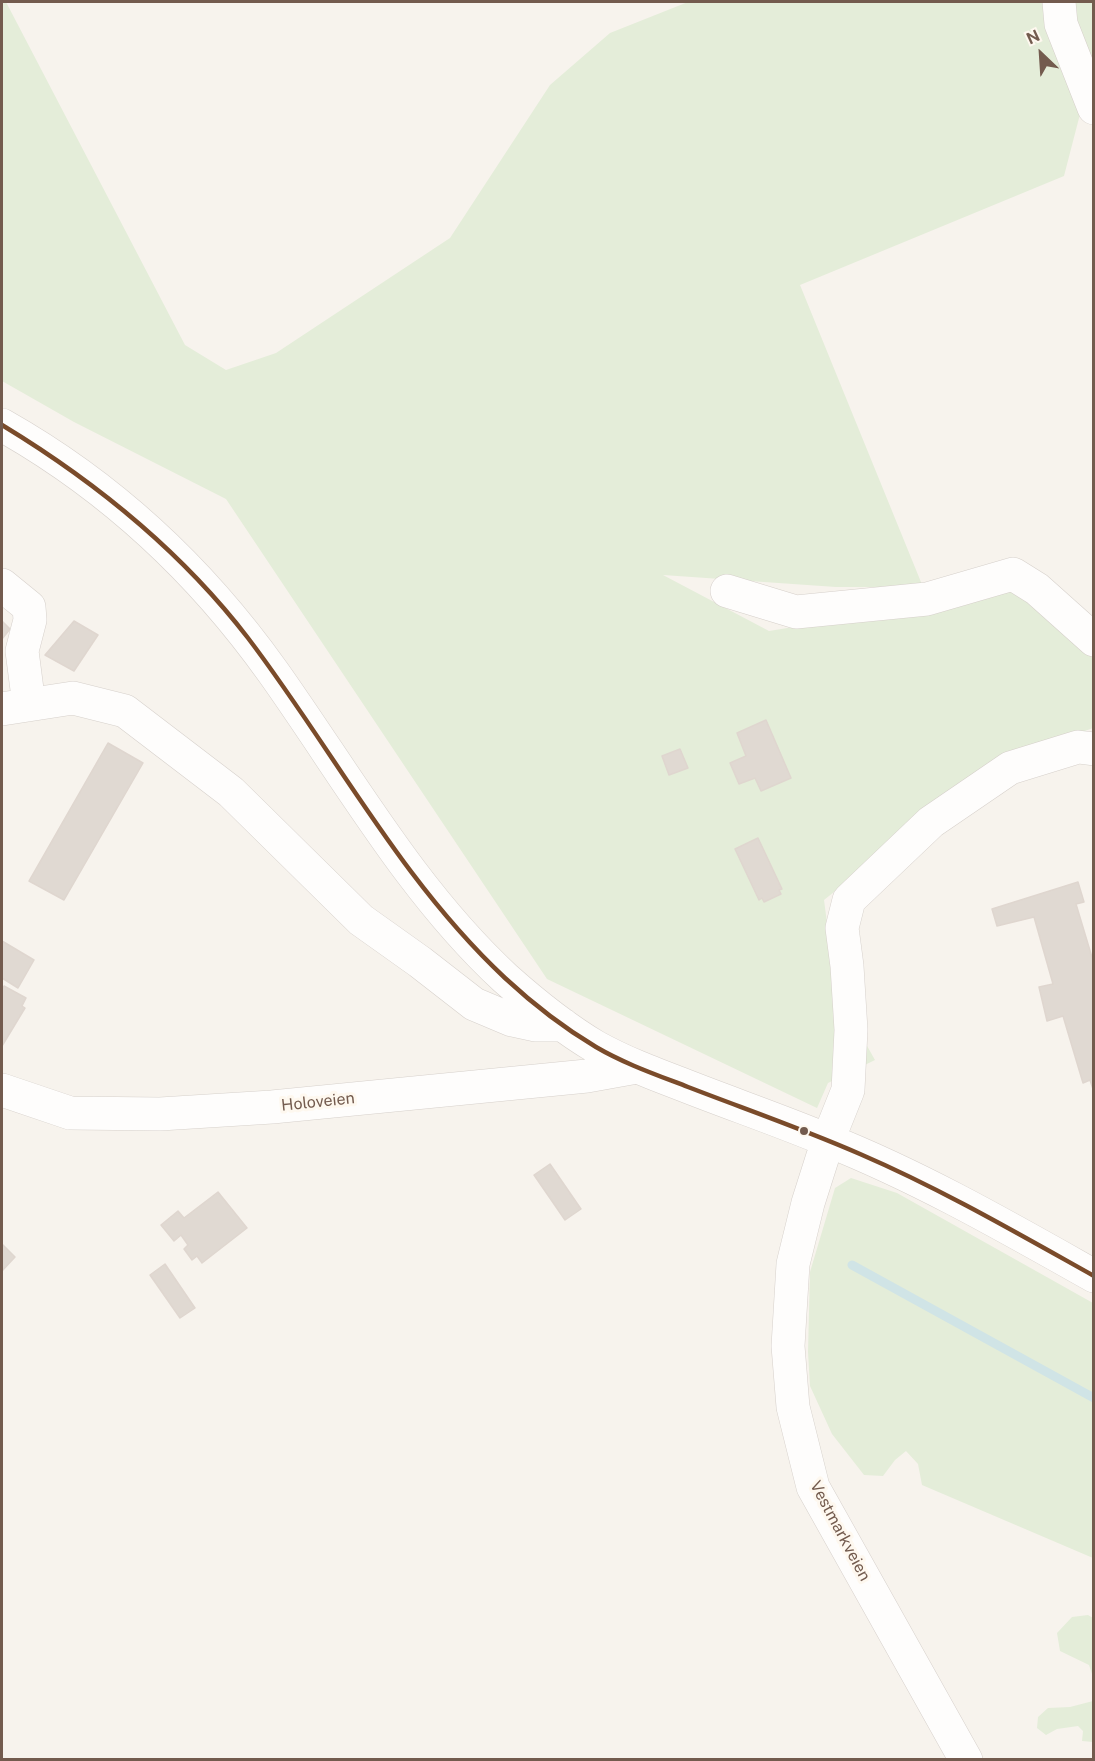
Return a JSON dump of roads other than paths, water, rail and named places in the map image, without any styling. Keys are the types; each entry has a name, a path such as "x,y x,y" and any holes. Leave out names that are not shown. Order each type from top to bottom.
{"street":[{"path":"1059,2 1061,24 1094,108"},
{"path":"2,425 72,469 113,500 205,586 272,670 411,872 458,930 506,978 563,1025 597,1047 637,1067 885,1164 1094,1276"},
{"path":"727,591 796,612 927,599 1013,574 1036,589 1094,640"},
{"path":"2,585 29,607 30,620 22,651 15,707 74,698 125,711 231,792 361,920 474,1004 512,1020 535,1025 563,1025"},
{"name":"Vestmarkveien","path":"966,1760 813,1487 793,1407 788,1346 793,1264 808,1203 828,1140 848,1090 850,1030 847,966 842,928 849,900 931,822 1010,768 1078,747 1094,749"},
{"name":"Holoveien","path":"2,1090 70,1113 160,1114 272,1107 587,1076 637,1067"}],"waterway":[{"path":"852,1265 1094,1398"}]}
